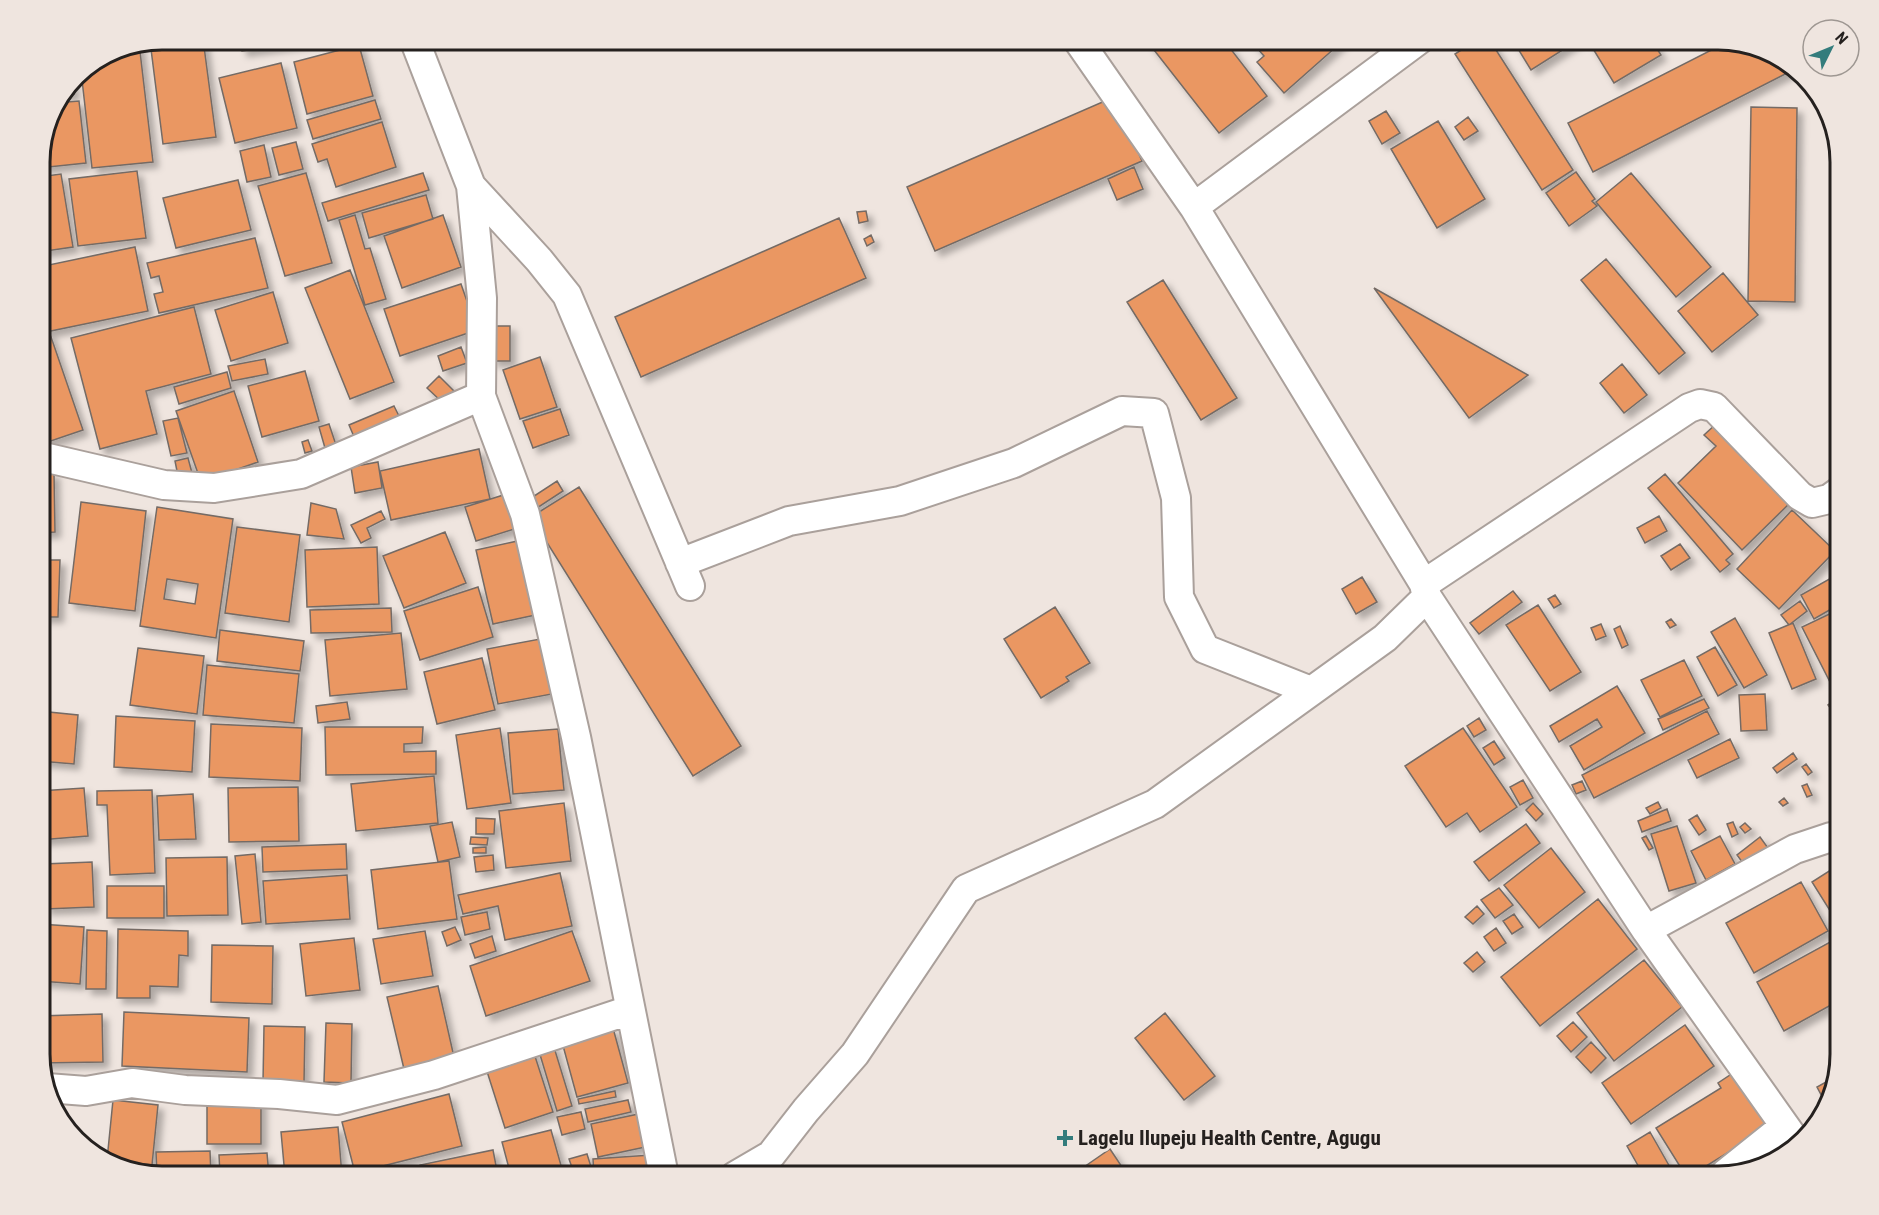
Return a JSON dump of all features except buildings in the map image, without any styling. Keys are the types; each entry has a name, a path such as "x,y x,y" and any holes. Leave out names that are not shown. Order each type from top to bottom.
{"street":[{"path":"418,50 471,186 482,298 481,396 525,514 576,737 662,1166"},
{"path":"1085,50 1194,207 1425,590 1646,930 1791,1134 1744,1163"},
{"path":"1194,207 1404,50"},
{"path":"471,186 539,260 567,295 685,574 789,521 900,501 1014,463 1122,411 1154,413 1176,498 1179,597 1205,649 1311,691"},
{"path":"50,459 164,485 214,488 301,474 481,396"},
{"path":"752,1166 771,1155 806,1110 855,1054 966,889 1155,804 1385,638 1425,590 1689,408 1700,404 1714,407 1800,496 1812,503 1830,498"},
{"path":"1646,930 1795,849 1830,837"},
{"path":"55,1089 86,1091 132,1083 185,1090 279,1094 337,1100 434,1075 630,1010"}],"place":[{"name":"Lagelu Ilupeju Health Centre, Agugu","path":"1065,1138"}]}
